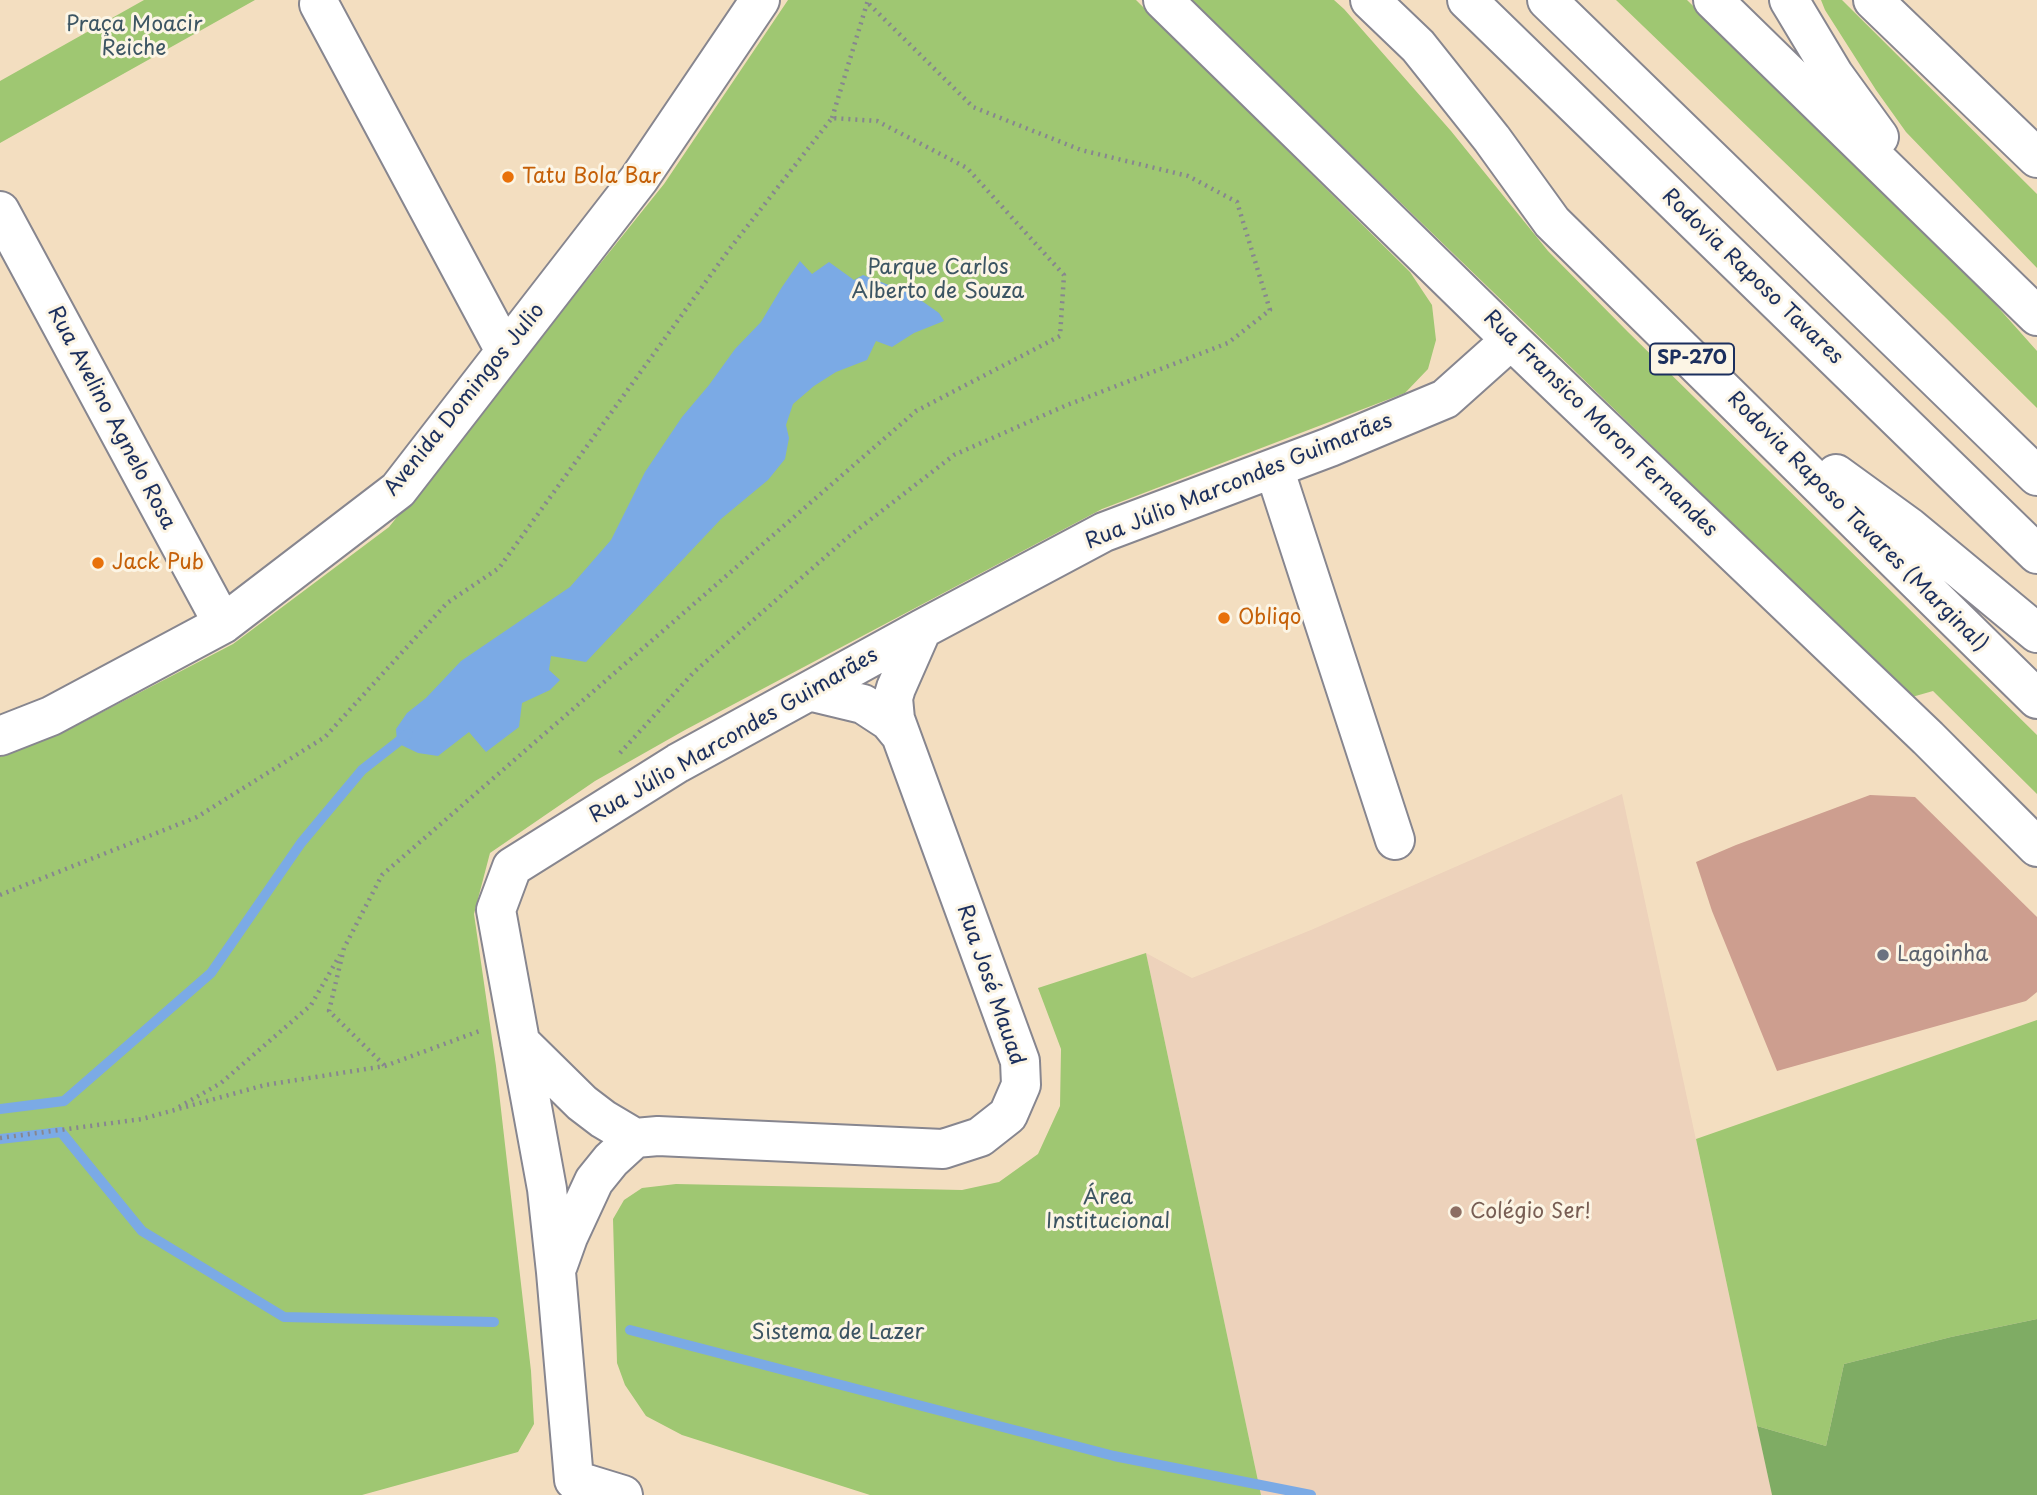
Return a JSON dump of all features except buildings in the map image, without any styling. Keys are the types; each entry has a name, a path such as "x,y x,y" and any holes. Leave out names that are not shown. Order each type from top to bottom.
{"main road":[{"name":"Rua Fransico Moron Fernandes","path":"1163,0 1511,340 1928,738 2037,847"},
{"name":"Rodovia Raposo Tavares (Marginal)","path":"1370,0 1418,46 1492,139 1552,222 2037,699"},
{"name":"Rodovia Raposo Tavares","path":"1467,0 2037,554"},
{"path":"1546,0 2037,476"},
{"path":"1713,0 2037,316"},
{"path":"1789,0 1834,75 1885,146 1980,261"},
{"path":"1873,0 2035,153"},
{"name":"Avenida Domingos Julio","path":"0,736 51,716 223,624 398,490 639,179 758,2"},
{"path":"319,4 505,351"},
{"name":"Rua Avelino Agnelo Rosa","path":"0,211 223,624"},
{"name":"Rua Júlio Marcondes Guimarães","path":"562,1487 556,1272 547,1189 496,910 512,867 678,763 1104,532 1445,400 1511,340"},
{"path":"1725,391 1909,527 2037,633"},
{"path":"1274,468 1395,840"},
{"name":"Rua José Mauad","path":"635,1138 658,1136 943,1149 980,1137 1008,1115 1021,1085 1020,1061 895,719 893,698 922,629"},
{"name":"Rua José Mauad","path":"809,691 863,704 889,721 898,732"},
{"path":"518,1029 582,1103 635,1138 611,1160 594,1181 572,1228 556,1272"},
{"path":"562,1487 623,1495"}],"path":[{"path":"0,894 197,817 325,737 447,603 499,568 727,251 832,118 868,2 973,107 1082,150 1188,176 1237,202 1270,310 1228,343 1067,405 954,455 848,537 694,671 613,761"},
{"path":"172,1111 221,1083 311,1005 382,875 916,411 1060,336 1064,275 967,168 877,121 832,118"},
{"path":"344,948 329,1011 385,1066"},
{"path":"0,1138 142,1119 265,1085 385,1066 445,1045 518,1029"}],"shaded area":[{"name":"Colégio Ser!","path":"1622,794 1772,1495 1261,1495 1146,953 1192,978 1311,930"}],"green space":[{"name":"Praça Moacir Reiche","path":"144,0 255,0 0,143 0,81"},
{"name":"Parque Carlos Alberto de Souza","path":"788,0 1136,0 1410,272 1432,305 1436,340 1428,369 1405,393 1102,509 685,730 595,781 490,853 474,914 496,1066 531,1371 534,1424 518,1452 362,1495 0,1495 0,757 62,733 233,644 389,527 664,184"},
{"path":"1191,0 1334,0 1344,9 1451,131 1548,251 2037,735 2037,794 1933,691 1912,697"},
{"path":"1616,0 1687,0 1963,268 2037,351 2037,408 1943,315"},
{"path":"1821,0 1842,0 2037,194 2037,268 1906,132 1876,90"},
{"name":"Sistema de Lazer","path":"1146,953 1261,1495 870,1495 682,1435 646,1416 625,1385 617,1363 613,1219 624,1200 642,1188 676,1184 962,1190 999,1182 1038,1154 1060,1106 1061,1049 1038,988"},
{"path":"2037,1020 2037,1319 1844,1364 1826,1446 1757,1426 1696,1139"},
{"path":"2037,1319 2037,1495 1772,1495 1757,1426 1826,1446 1844,1364"}],"water":[{"path":"800,261 812,274 829,262 854,280 863,275 912,294 939,313 944,321 914,333 892,347 876,341 867,360 836,372 793,404 786,425 789,438 785,459 768,480 721,519 586,662 551,656 549,670 560,680 550,690 522,703 519,727 486,752 469,732 438,756 418,753 397,743 396,729 407,713 426,698 461,661 570,587 611,540 645,472 682,417 735,349 761,322"}],"waterway":[{"path":"0,1109 64,1101 211,973 301,843 362,770 408,734"},
{"path":"0,1139 61,1132 142,1231 284,1317 494,1322"},
{"path":"630,1330 1114,1456 1311,1495"}],"place":[{"name":"Tatu Bola Bar","path":"508,177"},
{"name":"Jack Pub","path":"98,563"},
{"name":"Obliqo","path":"1224,618"},
{"name":"Lagoinha","path":"1883,955"},
{"name":"Colégio Ser!","path":"1456,1212"}],"park label":[{"name":"Área Institucional","path":"1108,1210"}]}
